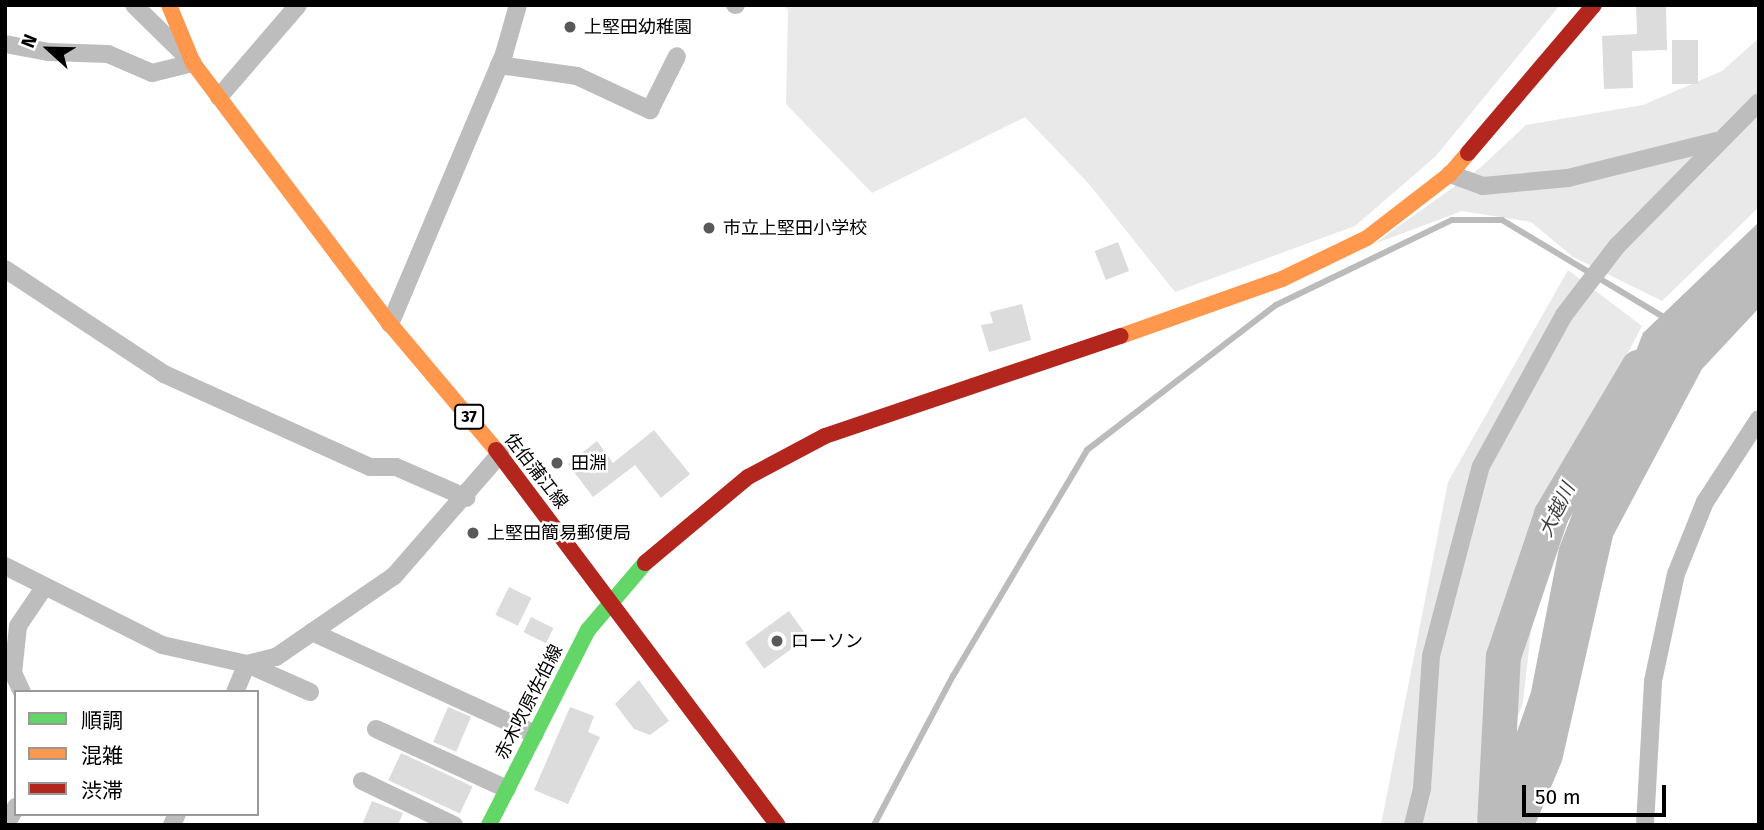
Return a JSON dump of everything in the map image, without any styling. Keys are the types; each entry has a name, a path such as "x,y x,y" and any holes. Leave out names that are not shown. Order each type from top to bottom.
{"main road":[{"name":"佐伯蒲江線","path":"169,5 193,63 390,324 500,454 778,825"},
{"name":"赤木吹原佐伯線","path":"489,825 587,630 614,604 644,564 684,527 748,477 787,454 950,391 1282,279 1367,238 1450,174 1594,5"}],"street":[{"path":"134,5 193,63"},
{"path":"219,97 298,5"},
{"path":"390,324 499,65 518,5"},
{"path":"5,44 49,52 108,54 152,73 193,63"},
{"path":"499,65 577,76 650,110 677,56"},
{"path":"1413,825 1422,788 1431,656 1481,466 1564,315 1595,275 1716,141 1759,102"},
{"path":"1450,174 1483,186 1568,178 1716,141"},
{"path":"5,270 164,374 370,467 396,467 467,498"},
{"path":"1645,825 1653,681 1676,574 1705,502 1759,419"},
{"path":"247,664 276,657 394,576 467,498 500,454"},
{"path":"5,566 43,589 162,645 247,664 310,692"},
{"path":"21,690 13,673 18,626 43,589"},
{"path":"312,632 535,734"},
{"path":"236,690 247,664"},
{"path":"376,730 507,789"},
{"path":"362,781 454,825"}],"shaded area":[{"path":"783,5 1560,5 1435,157 1355,226 1175,292 1089,184 1025,117 872,193 786,104 788,10"},
{"path":"1759,38 1759,207 1662,301 1573,257 1531,222 1462,211 1374,244 1480,168 1526,125 1643,105 1722,71"},
{"path":"1759,222 1759,308 1702,369 1613,536 1562,761 1535,825 1484,825 1531,692 1559,548 1643,333"},
{"path":"1568,270 1642,326 1544,511 1523,703 1475,825 1381,825 1448,482"}],"building":[{"path":"1636,5 1666,5 1667,50 1632,51 1633,88 1604,89 1602,36 1637,34"},
{"path":"1672,40 1698,40 1698,84 1672,84"},
{"path":"1118,242 1129,271 1106,280 1095,251"},
{"path":"1022,304 1031,340 989,352 981,325 993,323 990,312"},
{"path":"654,430 690,474 661,498 635,465 593,497 568,464 597,441 613,463"},
{"path":"509,587 531,598 518,626 495,615"},
{"name":"ローソン","path":"789,611 808,637 764,669 745,643"},
{"path":"531,617 553,628 546,643 524,632"},
{"path":"639,680 669,721 650,735 634,729 615,704"},
{"path":"448,707 471,717 456,752 433,742"},
{"path":"570,707 594,716 588,732 600,737 568,804 534,790"},
{"path":"401,753 473,786 460,814 388,780"},
{"path":"372,801 403,813 398,825 362,825"}],"waterway":[{"path":"874,825 953,676 1087,450 1276,305 1452,220 1502,220 1667,319"},
{"name":"大越川","path":"1494,825 1503,656 1551,514 1638,367"}],"traffic: fast":[{"path":"489,825 588,630 645,563"}],"traffic: slow":[{"path":"169,5 193,63 390,324 496,450"},
{"path":"1121,336 1282,279 1367,238 1450,174 1468,153"}],"traffic: jam":[{"path":"1468,153 1594,5"},
{"path":"645,563 748,477 825,436 1121,336"},
{"path":"496,450 778,825"}],"place":[{"name":"上堅田幼稚園","path":"570,27"},
{"name":"市立上堅田小学校","path":"709,228"},
{"name":"田淵","path":"557,463"},
{"name":"上堅田簡易郵便局","path":"473,533"},
{"name":"ローソン","path":"777,641"}]}
